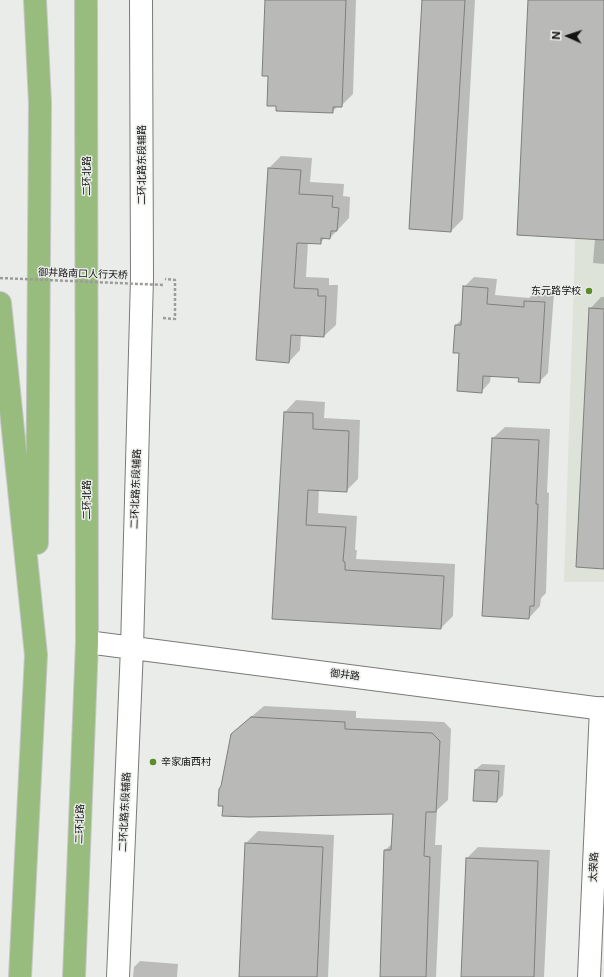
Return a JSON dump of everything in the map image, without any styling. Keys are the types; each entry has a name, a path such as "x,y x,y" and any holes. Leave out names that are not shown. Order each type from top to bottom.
{"highway":[{"path":"20,977 36,655 40,103 35,0"},
{"name":"二环北路","path":"74,977 87,642 86,0"},
{"path":"0,303 36,655"}],"main road":[{"name":"二环北路东段辅路","path":"118,977 132,648 142,278 141,0"},
{"name":"御井路","path":"87,642 602,708"},
{"name":"太荣路","path":"589,977 602,708"}],"path":[{"name":"御井路南口人行天桥","path":"0,278 164,285 164,292"},
{"path":"163,311 163,318 174,319 175,280"}],"shaded area":[{"name":"东元路学校","path":"583,0 604,0 604,582 564,582"}],"building":[{"path":"265,0 346,0 342,107 333,107 333,113 276,111 276,106 267,106 268,76 262,76"},
{"path":"422,0 465,0 451,232 409,229"},
{"path":"528,0 604,0 604,240 517,235"},
{"path":"268,168 301,170 299,194 333,196 332,207 339,208 337,231 331,231 330,239 321,238 321,244 297,243 294,288 318,289 318,296 326,296 324,337 291,335 289,363 256,360"},
{"path":"463,286 488,288 487,304 524,307 524,301 545,302 540,383 518,382 519,378 483,376 482,393 457,391 459,353 453,353 455,325 461,325"},
{"path":"589,308 604,309 604,569 576,567"},
{"path":"284,412 313,413 313,429 349,431 347,492 308,490 306,525 346,527 343,561 345,562 345,570 444,576 441,629 272,619"},
{"path":"492,438 539,440 534,606 530,606 529,619 482,616"},
{"path":"251,717 345,722 345,729 432,733 440,741 436,812 426,812 424,856 430,857 426,977 380,977 384,850 391,850 393,814 249,817 222,816 223,806 218,806 219,789 221,786 231,734"},
{"path":"475,770 499,771 497,802 473,801"},
{"path":"245,843 323,847 317,977 239,977"},
{"path":"466,858 538,861 534,977 461,977"}],"place":[{"name":"东元路学校","path":"589,291"},
{"name":"辛家庙西村","path":"153,762"}]}
